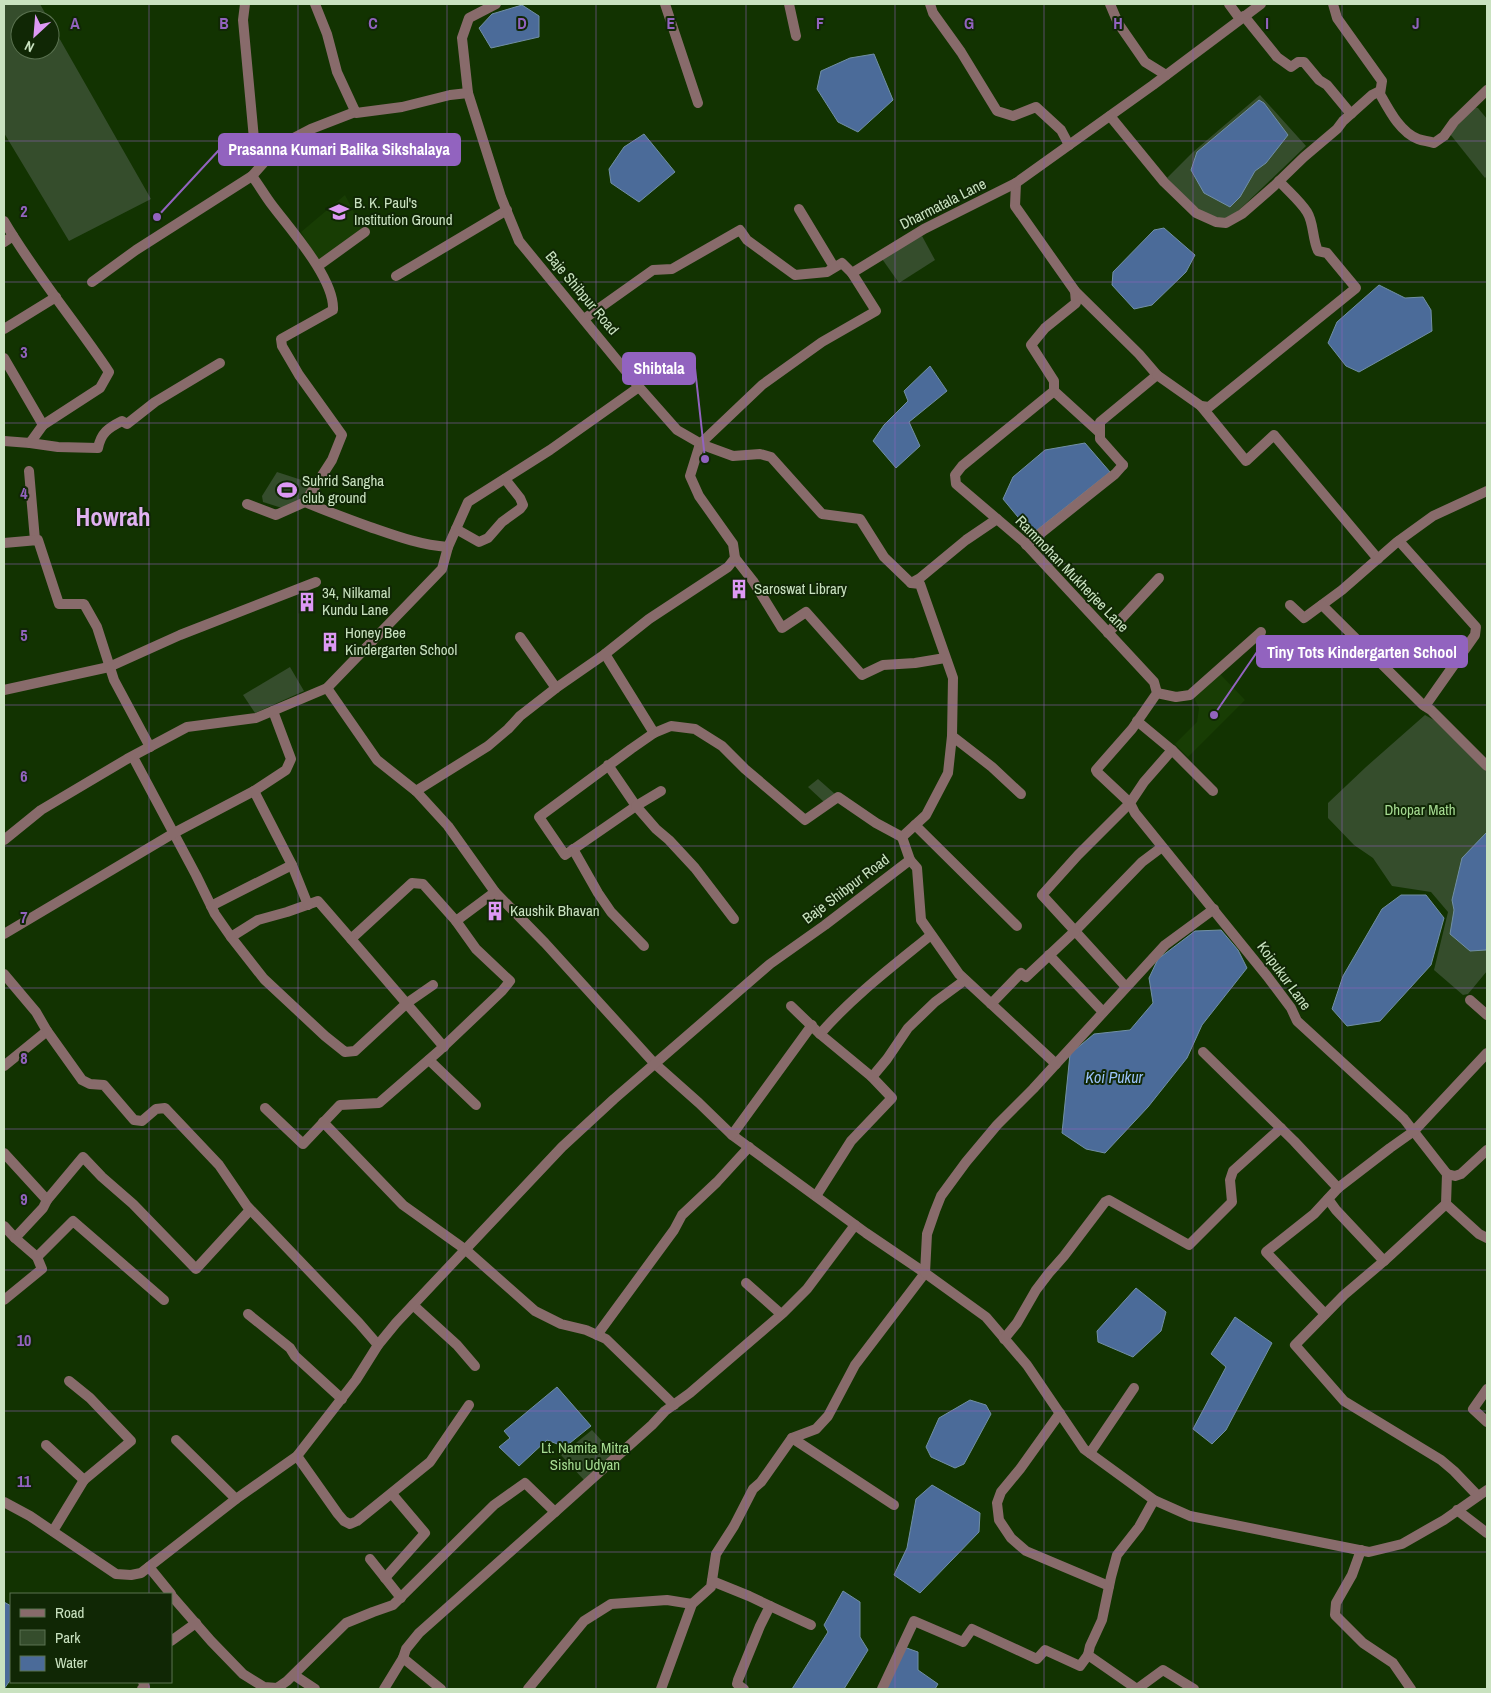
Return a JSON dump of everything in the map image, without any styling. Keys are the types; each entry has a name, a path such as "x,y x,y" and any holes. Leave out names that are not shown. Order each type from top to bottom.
{"street":[{"path":"245,4 243,20 254,139 268,158"},
{"path":"315,4 327,34 337,72 355,112"},
{"path":"665,4 698,104"},
{"path":"789,4 796,36"},
{"path":"930,4 933,13 962,52 997,111 1013,116 1036,107 1060,130 1069,145"},
{"path":"1110,4 1118,23 1145,62 1153,84"},
{"path":"1229,4 1277,57 1283,59 1291,67 1298,62 1304,62 1319,80 1327,85 1351,114"},
{"name":"Dharmatala Lane","path":"852,273 924,229 1016,183 1261,4"},
{"path":"1333,4 1337,18 1382,81 1380,94 1389,110 1405,131 1418,139 1434,142 1444,136 1454,122 1487,90"},
{"name":"Baje Shibpur Road","path":"4,1502 53,1531 116,1574 131,1575 141,1573 236,1499 297,1456 356,1380 378,1345 562,1146 654,1063 770,964 910,860 902,837 926,815 948,773 952,736 953,678 920,584 911,583 884,557 860,519 822,514 771,457 760,454 733,456 700,444 677,430 519,241 468,92 462,38 470,18 490,5"},
{"path":"1145,62 1166,75"},
{"path":"1110,116 1164,182 1196,213 1216,222 1226,223 1242,214 1304,157 1337,130 1343,121 1372,95 1380,91"},
{"path":"92,282 136,250 252,176 268,158 288,141 311,129 355,112 402,107 468,92"},
{"path":"247,504 276,515 305,502 332,460 342,435 299,375 282,346 281,339 333,310 333,302 318,266 252,176"},
{"path":"1200,406 1209,407 1356,288 1327,253 1318,251 1313,241 1313,233 1307,212 1279,181"},
{"path":"1016,183 1015,206 1076,291 1139,354 1157,375 1200,406 1246,461 1274,435 1378,559"},
{"path":"799,209 834,267"},
{"path":"396,276 507,210"},
{"path":"4,221 21,249 109,372 100,388 43,425 30,443"},
{"path":"584,319 653,270 672,270 740,230 747,240 795,275 827,272 842,263 852,273 876,311 822,342 762,385 700,444 690,476 699,496 733,544 735,558 753,581 782,628 806,612 862,675 883,665 915,663 946,658"},
{"path":"318,266 365,232"},
{"path":"4,242 13,236"},
{"path":"1076,291 1076,303 1045,328 1031,345 1054,381 1054,391 1100,432"},
{"path":"4,328 56,297"},
{"path":"4,358 43,425"},
{"path":"4,441 58,447 98,448 102,435 110,428 122,421 128,424 155,402 220,363"},
{"path":"1026,545 1115,474 1123,465 1100,440 1100,422 1157,375"},
{"path":"4,840 41,810 186,727 256,718 327,688 442,569 448,547 468,502 550,450 639,386"},
{"name":"Rammohan Mukherjee Lane","path":"1054,391 962,466 955,475 956,484 1026,545 1154,682 1157,693"},
{"path":"29,471 35,540"},
{"path":"456,529 479,542 484,540 502,522 520,509 523,505 520,498 505,479"},
{"path":"1290,605 1304,618 1342,590 1399,540 1433,516 1486,494"},
{"path":"305,502 337,516 397,537 429,546 448,547"},
{"path":"911,583 920,578 966,540 997,519"},
{"path":"4,543 38,540 59,604 84,604 97,627 114,680 150,748"},
{"path":"1399,540 1476,627 1475,635 1425,706"},
{"path":"416,791 488,746 520,716 556,688 605,654 649,619 728,568 735,558"},
{"path":"1108,633 1159,578"},
{"path":"4,690 109,667 180,636 316,582"},
{"path":"1322,605 1487,766"},
{"path":"1213,791 1172,750 1137,721 1157,693 1176,697 1190,695 1261,632"},
{"path":"520,637 556,688"},
{"path":"605,654 654,733"},
{"path":"327,688 377,760 416,791 448,826 495,892 545,943 654,1063 732,1135 855,1225 986,1317 1027,1365 1084,1449 1154,1500 1190,1516 1369,1552 1402,1544 1483,1493 1441,1460 1344,1402 1295,1345 1344,1295 1446,1204 1447,1174 1455,1176 1461,1174 1487,1150"},
{"path":"4,934 174,833 254,791 286,770 291,759 273,711"},
{"name":"Koipukur Lane","path":"1137,721 1097,767 1097,772 1130,803 1135,812 1267,976 1291,1008 1297,1021 1404,1119 1447,1174"},
{"path":"661,791 565,854 539,817 654,733 670,726 695,729 722,746 745,769 805,820 838,797 876,824 902,837"},
{"path":"952,736 992,767 1021,794"},
{"path":"1126,987 1042,895 1078,854 1130,803 1144,782 1172,750"},
{"path":"133,757 215,914 264,980 345,1052 355,1051 407,1003 433,985"},
{"path":"608,765 636,806 695,868 734,919"},
{"path":"254,791 292,865 308,905"},
{"path":"915,825 1017,926"},
{"path":"991,1004 1021,973 1026,977 1075,931 1142,862 1162,846"},
{"path":"572,849 611,912 644,946"},
{"path":"910,860 917,868 921,920 958,974 1056,1064"},
{"path":"211,906 292,865"},
{"path":"266,1108 303,1144 340,1105 380,1103 444,1047 510,981 476,949 456,921 424,884 412,883 351,939"},
{"path":"456,921 495,892"},
{"path":"231,936 258,920 308,905 318,900 444,1047"},
{"path":"661,1689 692,1604 711,1587 716,1554 734,1526 753,1489 761,1482 792,1438 816,1429 828,1416 855,1365 925,1273 927,1234 941,1196 978,1147 1165,945 1214,909"},
{"path":"820,1034 877,978 932,935"},
{"path":"1049,955 1103,1012"},
{"path":"4,974 36,1012 46,1031 82,1080 90,1084 104,1085 134,1120 142,1121 156,1109 165,1108 219,1165 250,1210 378,1345"},
{"path":"872,1077 908,1028 936,1002 965,980"},
{"path":"1470,1000 1487,1015"},
{"path":"790,1006 820,1034 872,1077 892,1098 851,1141 816,1196"},
{"path":"732,1135 812,1025"},
{"path":"4,1066 46,1031"},
{"path":"1203,1052 1281,1128 1338,1188"},
{"path":"1325,1314 1266,1252 1314,1214 1338,1188 1414,1132 1487,1052"},
{"path":"429,1060 476,1105"},
{"path":"323,1122 404,1205 466,1250 535,1312 561,1324 586,1330 606,1339 674,1406"},
{"path":"1004,1339 1017,1323 1044,1278 1064,1256 1105,1202 1109,1200 1189,1245 1232,1202 1230,1180 1233,1171 1281,1128"},
{"path":"597,1335 674,1230 682,1215 717,1182 749,1147"},
{"path":"4,1153 47,1200"},
{"path":"15,1238 43,1208 47,1200 83,1157 102,1177 133,1204 196,1269 250,1210"},
{"path":"1328,1199 1336,1210 1384,1260"},
{"path":"1446,1204 1478,1234 1487,1238"},
{"path":"37,1257 73,1221 164,1300"},
{"path":"384,1689 403,1658 406,1649 419,1634 652,1425 665,1411 674,1406 781,1314 807,1289 855,1225"},
{"path":"4,1226 37,1257 42,1269 4,1300"},
{"path":"746,1283 781,1314"},
{"path":"413,1306 457,1345 475,1366"},
{"path":"248,1314 290,1348 295,1356 342,1399"},
{"path":"53,1531 84,1480 131,1441 90,1398 69,1381"},
{"path":"1090,1453 1134,1388"},
{"path":"1487,1389 1473,1410 1487,1422"},
{"path":"297,1456 338,1514 344,1521 350,1524 357,1521 392,1494 430,1462 469,1405"},
{"path":"1060,1413 1001,1492 997,1503 999,1520 1011,1538 1026,1551 1109,1586"},
{"path":"792,1438 894,1505"},
{"path":"176,1440 236,1499"},
{"path":"46,1445 84,1480"},
{"path":"172,1595 243,1674 264,1687 277,1688 294,1675 346,1623 393,1605 494,1505 525,1483 555,1512"},
{"path":"385,1578 425,1533 392,1494"},
{"path":"882,1689 914,1621 963,1642 972,1629 1037,1659 1045,1650 1080,1666 1088,1655 1102,1620 1117,1555 1139,1527 1154,1500"},
{"path":"1457,1510 1487,1533"},
{"path":"1361,1550 1352,1575 1336,1603 1335,1615 1363,1643 1393,1662 1411,1689"},
{"path":"370,1559 400,1598"},
{"path":"149,1566 170,1593"},
{"path":"712,1581 811,1625"},
{"path":"528,1689 584,1621 611,1604 667,1600 692,1604"},
{"path":"744,1689 738,1684 738,1680 770,1606"},
{"path":"172,1640 196,1623"},
{"path":"1088,1655 1136,1689 1164,1670 1194,1689"},
{"path":"403,1658 441,1689"},
{"path":"294,1675 314,1689"}],"shaded area":[{"name":"B. K. Paul's Institution Ground","path":"345,195 363,230 319,262 301,232"},
{"path":"1220,674 1245,700 1188,757 1175,744 1197,722 1199,708 1194,698"}],"green space":[{"path":"4,4 40,4 43,10 10,10 10,60 60,60 60,40 151,199 69,241 4,133"},
{"path":"1260,95 1306,146 1237,212 1223,219 1208,215 1192,203 1167,178 1193,152"},
{"path":"1474,107 1478,108 1487,119 1487,176 1485,178 1450,134"},
{"path":"922,236 935,260 899,283 880,256"},
{"name":"Suhrid Sangha club ground","path":"277,472 314,484 302,499 282,508 263,502 262,496"},
{"path":"290,667 304,691 255,713 243,695"},
{"name":"Dhopar Math","path":"1425,715 1434,720 1487,771 1487,971 1468,994 1463,995 1434,970 1448,912 1431,892 1392,886 1373,858 1354,845 1328,818 1328,803"},
{"path":"818,779 835,794 824,802 808,787"},
{"name":"Lt. Namita Mitra Sishu Udyan","path":"592,1430 614,1454 584,1480 561,1455"}],"water":[{"path":"522,5 539,16 539,37 491,48 479,28 492,14"},
{"path":"874,54 893,100 858,132 838,122 817,89 821,71 850,58"},
{"path":"1259,100 1264,103 1288,135 1266,163 1255,171 1240,197 1230,207 1204,193 1191,170 1197,152"},
{"path":"644,134 675,172 639,202 611,183 609,169 624,147"},
{"path":"1164,228 1195,255 1186,272 1152,305 1134,309 1112,285 1113,272 1154,230"},
{"path":"1379,285 1405,298 1423,297 1431,310 1432,331 1359,372 1346,366 1328,343 1337,322"},
{"path":"930,366 947,391 909,422 920,446 896,468 873,441 884,425 908,401 904,391"},
{"path":"1085,443 1110,472 1032,534 1003,499 1013,477 1045,450"},
{"path":"1487,832 1487,948 1486,950 1470,951 1450,934 1454,910 1452,900 1462,858"},
{"path":"1401,895 1426,895 1444,918 1431,965 1380,1021 1347,1026 1332,1009 1343,976 1382,909"},
{"name":"Koi Pukur","path":"1221,930 1238,950 1247,968 1202,1025 1187,1058 1148,1107 1105,1153 1086,1149 1062,1133 1070,1054 1094,1034 1130,1030 1153,1003 1149,978 1158,959 1195,931"},
{"path":"1136,1288 1166,1312 1161,1331 1133,1357 1098,1342 1097,1331"},
{"path":"1235,1317 1272,1343 1226,1430 1212,1444 1193,1429 1226,1367 1211,1354"},
{"path":"557,1387 591,1426 565,1447 547,1440 519,1466 499,1447 510,1438 504,1431"},
{"path":"970,1400 986,1405 991,1414 964,1464 955,1468 931,1457 926,1447 939,1418"},
{"path":"932,1485 980,1513 979,1532 920,1593 894,1575 907,1548 916,1499"},
{"path":"843,1591 860,1602 860,1637 868,1650 844,1689 792,1689 828,1632 824,1625"},
{"path":"4,1602 10,1605 10,1680 4,1689"},
{"path":"901,1646 918,1652 918,1670 938,1684 935,1689 884,1689"}],"place":[{"name":"B. K. Paul's Institution Ground","path":"339,212"},
{"name":"Prasanna Kumari Balika Sikshalaya","path":"157,217"},
{"name":"Shibtala","path":"705,459"},
{"name":"Suhrid Sangha club ground","path":"287,490"},
{"name":"Saroswat Library","path":"739,589"},
{"name":"34, Nilkamal Kundu Lane","path":"307,602"},
{"name":"Honey Bee Kindergarten School","path":"330,642"},
{"name":"Tiny Tots Kindergarten School","path":"1214,715"},
{"name":"Kaushik Bhavan","path":"495,911"}],"district":[{"name":"Howrah","path":"113,517"}]}
